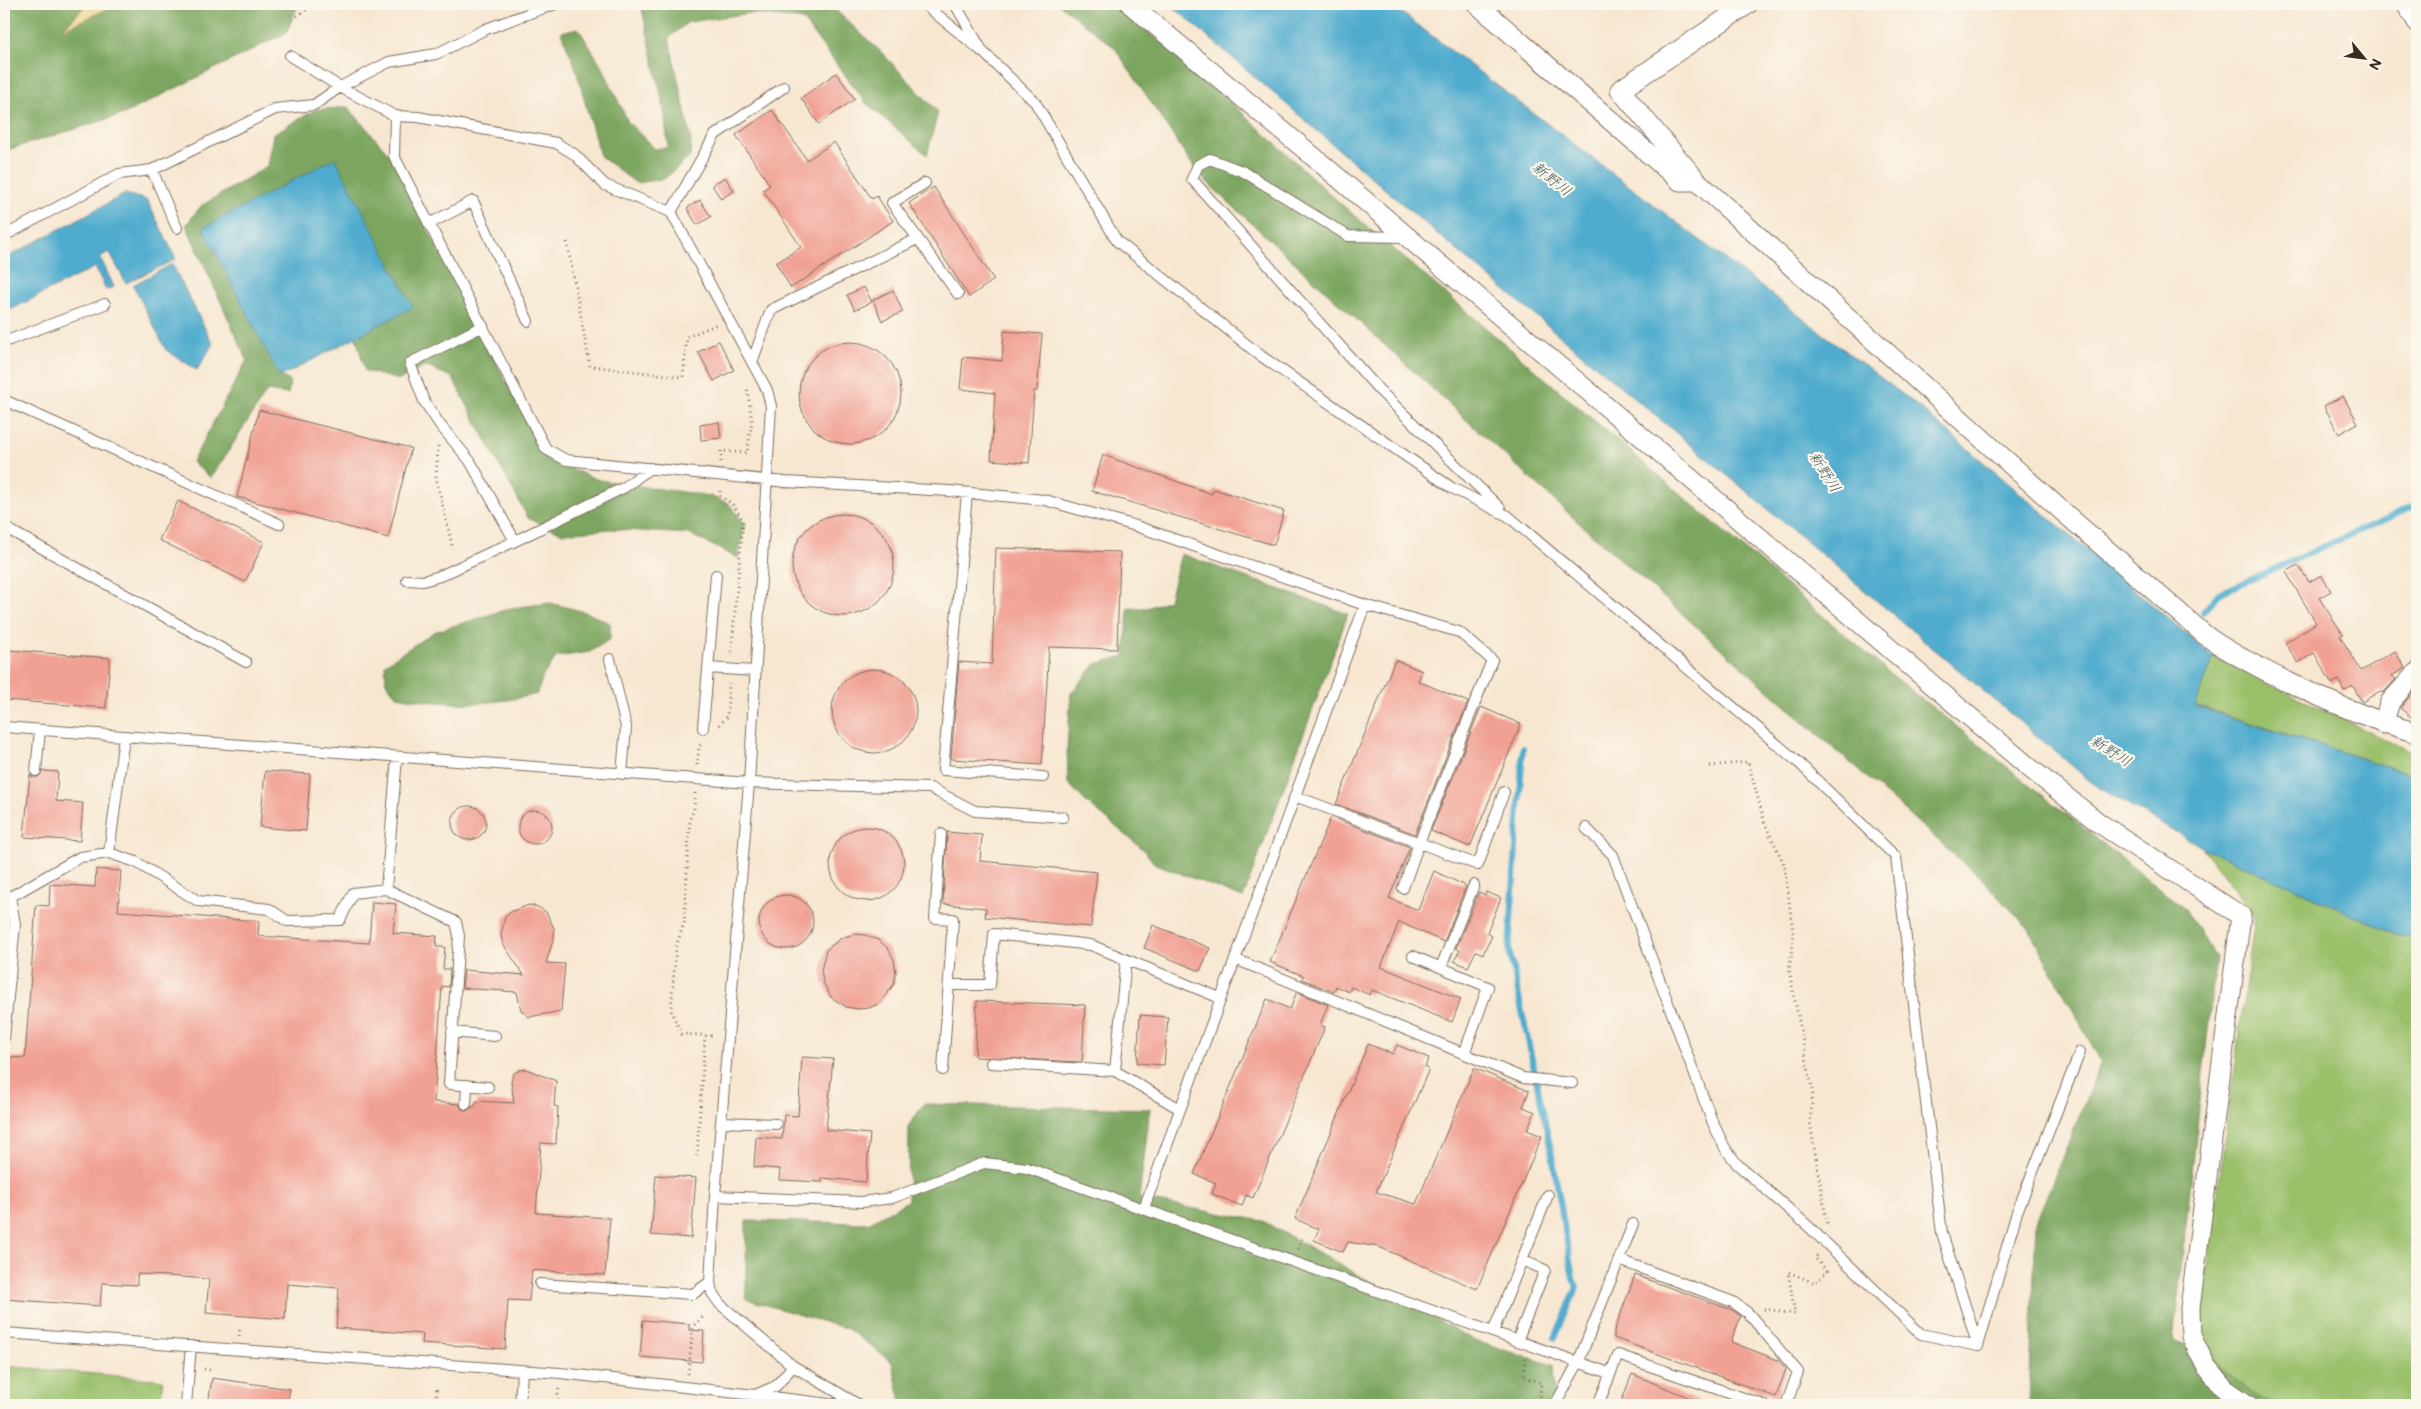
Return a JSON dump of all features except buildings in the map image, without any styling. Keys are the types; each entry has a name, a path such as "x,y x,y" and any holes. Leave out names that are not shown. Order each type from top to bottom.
{"street":[{"path":"1130,4 1406,236 2031,769 2099,823 2241,916 2190,1308 2191,1336 2206,1366 2225,1389 2248,1405"},
{"path":"1477,4 1680,181 1697,181"},
{"path":"1748,4 1620,90 1697,181 2055,505 2204,635 2223,648 2298,688 2383,724 2417,733"},
{"path":"2406,4 2417,22"},
{"path":"2383,724 2390,702 2417,672"}],"lane":[{"path":"4,236 119,174 152,170 275,110 314,105 340,87 389,62 436,54 534,8 555,4"},
{"path":"924,4 983,52 1035,102 1117,241 1261,356 1452,488 1508,516"},
{"path":"955,4 983,52"},
{"path":"290,56 340,87 395,116 418,117 556,143 574,154 606,185 671,212 767,390 771,406 765,479 749,783 715,1196 710,1282 712,1294 720,1304 793,1366 858,1404"},
{"path":"671,212 714,135 784,87"},
{"path":"395,116 394,156 546,449 566,460 765,479 1045,500 1136,526 1365,604 1459,632 1492,660 1418,843 1403,888"},
{"path":"1406,236 1348,236 1244,172 1210,159 1198,165 1192,179 1379,390 1508,516 1799,763 1896,857 1942,1233 1978,1346"},
{"path":"152,170 177,228"},
{"path":"925,183 892,203 958,294"},
{"path":"429,224 473,200 528,321"},
{"path":"752,362 771,310 917,239"},
{"path":"4,342 106,304"},
{"path":"483,326 410,363 424,401 440,425 470,461 515,541"},
{"path":"4,400 279,524"},
{"path":"407,580 424,581 440,576 625,487 650,468"},
{"path":"967,493 943,770 1043,777"},
{"path":"4,527 246,662"},
{"path":"703,728 716,575"},
{"path":"1144,1208 1365,604"},
{"path":"610,659 626,727 622,774"},
{"path":"708,668 755,671"},
{"path":"4,727 749,783 930,788 975,811 1063,818"},
{"path":"36,771 40,730"},
{"path":"109,853 124,737"},
{"path":"386,889 397,757"},
{"path":"1295,796 1478,865 1504,792"},
{"path":"1586,828 1613,855 1708,1112 1725,1148 1737,1164 1826,1243 1921,1334 1978,1346"},
{"path":"941,834 935,918 953,919 943,1070"},
{"path":"4,1038 15,924 10,897 80,857 109,853 136,862 198,901 269,909 287,921 340,920 353,893 386,889 456,922 459,936 449,1084 488,1087"},
{"path":"1441,968 1474,885"},
{"path":"949,985 990,985 994,934 1091,945 1220,998"},
{"path":"1413,956 1488,987 1464,1054"},
{"path":"1235,959 1523,1078 1572,1083"},
{"path":"1115,1070 1126,960"},
{"path":"452,1032 495,1036"},
{"path":"1978,1346 2017,1212 2080,1052"},
{"path":"991,1063 1115,1070 1180,1109"},
{"path":"466,1104 467,1085"},
{"path":"721,1122 776,1124"},
{"path":"715,1196 862,1202 892,1198 984,1163 1027,1168 1609,1373"},
{"path":"1493,1332 1548,1195"},
{"path":"1555,1405 1578,1363 1632,1224"},
{"path":"1522,1260 1545,1270 1522,1343"},
{"path":"1619,1260 1733,1302 1748,1313 1798,1372 1786,1405"},
{"path":"540,1284 693,1294 710,1282"},
{"path":"4,1333 522,1370 829,1404 858,1404"},
{"path":"186,1405 191,1346"},
{"path":"1598,1405 1618,1354 1764,1405"},
{"path":"755,1395 776,1386 793,1366"},
{"path":"520,1405 522,1370"}],"path":[{"path":"297,16 315,4"},
{"path":"568,242 590,366 683,377 687,337 728,319"},
{"path":"440,425 436,478 453,550"},
{"path":"1710,766 1748,762 1765,824 1784,864 1794,939 1789,970 1813,1093 1810,1122 1829,1233 1826,1243 1816,1258 1827,1271 1815,1283 1788,1272 1795,1314 1756,1307 1748,1313"},
{"path":"697,1156 705,1036"},
{"path":"686,1389 693,1326 705,1315"},
{"path":"1522,1343 1523,1376 1541,1383 1540,1402"},
{"path":"435,1405 437,1387"}],"green space":[{"path":"4,4 87,4 63,29 118,4 299,4 286,33 124,114 4,151"},
{"path":"641,4 829,4 883,54 938,112 927,155 866,103 803,20 751,13 688,22 669,38 691,139 690,157 664,179 636,183 600,156 575,66 561,32 578,28 603,68 628,122 655,149 668,147 664,109"},
{"path":"1059,4 1113,4 1187,62 1341,204 1887,671 2185,909 2216,958 2173,1340 2208,1354 2254,1397 2275,1405 2029,1405 2036,1222 2101,1062 2029,929 1984,881 1579,523 1212,187 1197,172 1115,48"},
{"path":"348,107 389,154 546,459 599,480 710,496 729,504 745,524 738,558 689,534 610,529 562,533 528,518 452,377 425,366 399,380 365,371 356,337 413,307 280,376 290,381 288,394 267,391 211,478 192,462 247,360 186,225 201,206 268,166 273,134 315,110"},
{"path":"1181,554 1348,614 1243,898 1154,863 1144,850 1085,801 1068,783 1067,748 1071,693 1096,664 1125,656 1128,608 1147,608 1169,600"},
{"path":"550,603 585,612 610,623 610,639 590,652 556,657 543,676 537,694 484,703 433,702 397,696 386,683 385,664 434,632 511,608"},
{"path":"2214,657 2417,755 2417,776 2195,705"},
{"path":"2202,847 2401,936 2417,937 2417,1405 2275,1405 2254,1397 2208,1354 2199,1328 2255,917"},
{"path":"924,1104 1150,1109 1139,1199 1263,1221 1475,1341 1553,1365 1555,1405 905,1405 901,1402 892,1362 848,1329 746,1299 746,1221 868,1223 908,1201 909,1125"},
{"path":"4,1366 163,1380 160,1405 4,1405"}],"sand":[{"path":"87,4 118,4 62,30"}],"water":[{"name":"新野川","path":"1170,4 1390,4 1910,400 2214,657 2195,706 2417,776 2417,937 2401,936 2202,847 2096,786 1422,221"},
{"path":"335,158 413,307 280,377 203,228"},
{"path":"125,194 147,200 176,259 126,283 109,252 100,257 114,287 106,290 95,267 4,313 4,259"},
{"path":"172,264 213,344 197,370 166,350 133,285"}],"waterway":[{"path":"2203,612 2218,594 2417,505"},
{"path":"1523,748 1509,949 1553,1160 1573,1278 1577,1287 1555,1338"}]}
